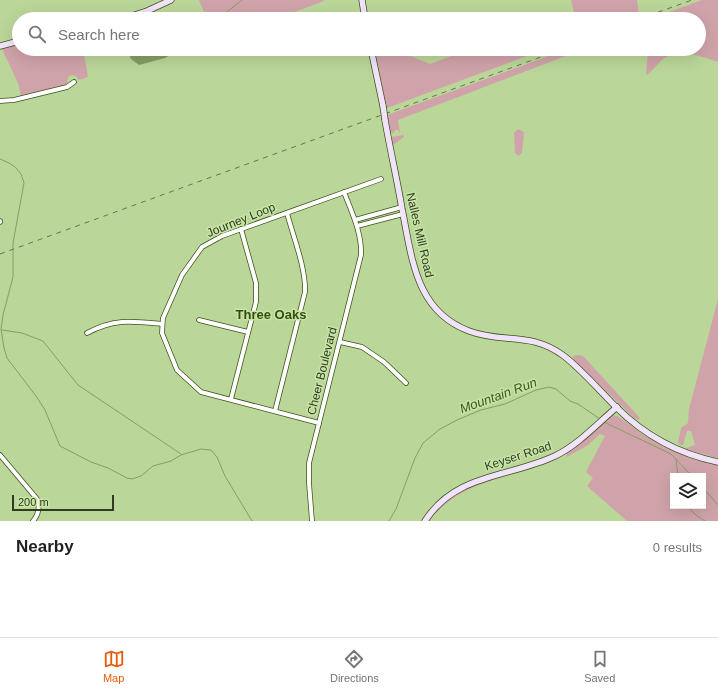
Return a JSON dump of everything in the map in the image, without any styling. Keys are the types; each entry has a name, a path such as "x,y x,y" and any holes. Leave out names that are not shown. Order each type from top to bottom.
{"street":[{"path":"144,12 171,0"},
{"path":"362,0 364,12"},
{"path":"0,46 12,43"},
{"name":"Nalles Mill Road","path":"372,56 416,276 428,299 439,312 452,322 468,331 484,336 524,339 548,346 570,361 638,426 667,444 690,454 718,462"},
{"path":"0,101 14,100 67,87 74,82"},
{"name":"Journey Loop","path":"319,423 201,392 177,370 162,333 162,318 182,275 202,246 222,236 381,179"},
{"name":"Cheer Boulevard","path":"312,521 309,463 340,342 361,255 362,245 360,234 344,192"},
{"path":"355,220 402,207"},
{"path":"275,411 305,292 300,261 287,212"},
{"path":"357,226 403,214"},
{"path":"231,400 256,302 256,283 241,229"},
{"path":"199,320 248,332"},
{"path":"87,333 100,326 118,322 162,324"},
{"path":"340,342 362,347 384,362 406,383"},
{"name":"Keyser Road","path":"425,521 440,502 461,487 556,456 569,448 617,407"},
{"path":"0,455 37,499 39,505 37,517 33,521"}],"shaded area":[{"path":"199,0 324,0 294,12 204,12"},
{"path":"571,0 637,0 639,12 574,12"},
{"path":"702,0 718,0 718,62 698,56 706,56 706,12 669,12"},
{"path":"12,45 12,56 84,56 88,77 79,80 76,76 72,75 68,77 67,83 64,86 21,96 18,83 1,47"},
{"path":"130,56 168,56 139,65 131,59"},
{"path":"376,56 411,56 430,64 451,56 527,56 387,108"},
{"path":"549,56 566,56 398,120 400,133 398,130 395,130 394,133 389,132 387,115"},
{"path":"647,56 668,56 651,72 646,75"},
{"path":"518,129 524,132 522,152 519,156 515,153 514,133"},
{"path":"404,135 404,137 393,145 392,137"},
{"path":"718,299 718,458 687,450 686,448 695,445 691,431 687,431 683,445 678,443 681,428 688,423 689,409"},
{"path":"573,356 583,356 640,418 638,420 634,418 573,359"},
{"path":"613,415 617,416 662,446 690,457 718,464 718,521 627,521 587,486 593,478 586,472 605,436 600,434 588,445 567,457 566,453"},
{"path":"505,474 506,476 468,490 451,500 435,514 433,512 459,490"}],"waterway":[{"path":"227,12 242,0"},
{"name":"Mountain Run","path":"0,159 15,167 21,174 24,183 13,243 13,277 1,329 4,348 7,358 45,410 60,446 91,462 132,479 141,476 153,466 171,461 181,455 201,449 211,450 217,457 225,476 252,521"},
{"path":"2,330 22,333 43,341 78,385 181,454"},
{"name":"Mountain Run","path":"389,521 396,509 415,458 423,443 440,429 457,420 481,410 505,404 536,390 549,387 556,389 570,401 578,404 600,419"},
{"name":"Mountain Run","path":"604,422 671,454 689,473"},
{"path":"676,459 678,473"},
{"name":"Mountain Run","path":"706,491 718,505"},
{"path":"690,509 705,521"}],"railway":[{"path":"659,12 692,0"},
{"path":"0,254 544,56"}],"district":[{"name":"Three Oaks","path":"271,314"}]}
